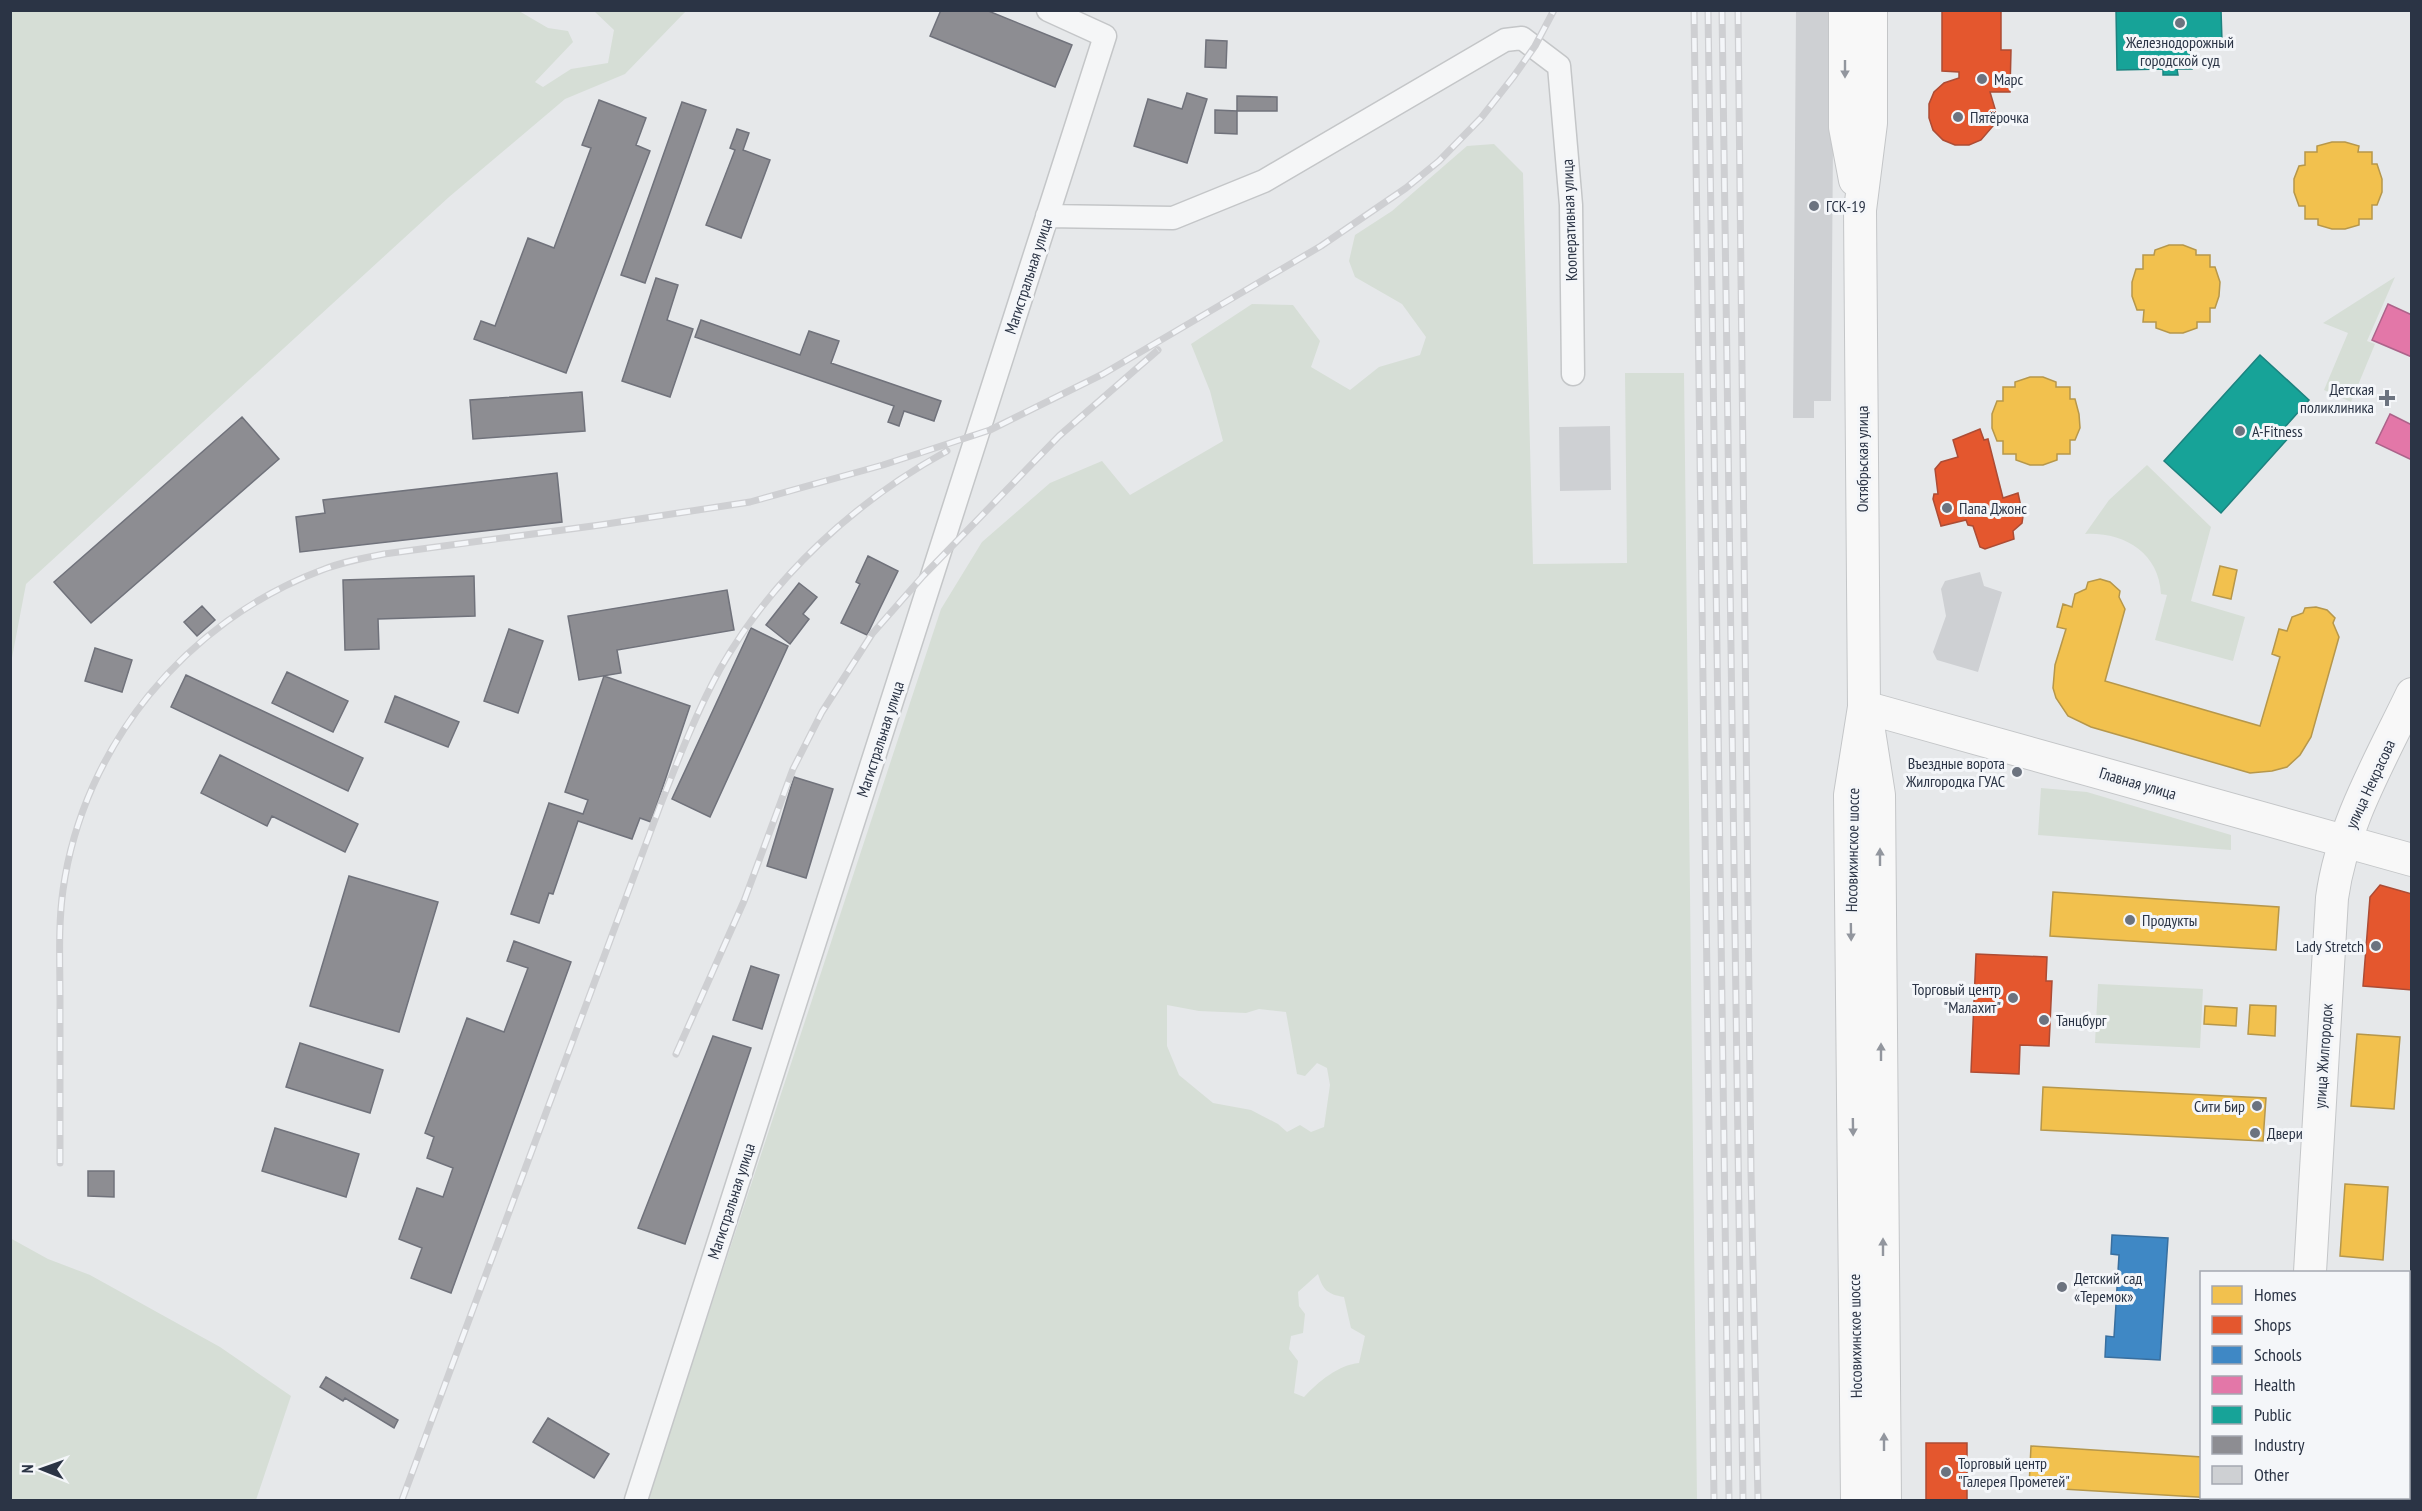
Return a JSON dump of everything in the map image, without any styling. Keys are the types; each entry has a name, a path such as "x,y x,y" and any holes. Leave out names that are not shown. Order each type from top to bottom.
{"main road":[{"name":"Октябрьская улица","path":"1845,10 1845,127 1860,210"},
{"name":"Октябрьская улица","path":"1864,707 1860,210 1871,123 1871,10"},
{"name":"улица Некрасова","path":"2344,841 2412,694"},
{"name":"Главная улица","path":"1864,707 2412,860"},
{"name":"Носовихинское шоссе","path":"1857,1500 1850,795 1864,707"},
{"name":"Носовихинское шоссе","path":"1864,707 1880,795 1885,1500"},
{"name":"улица Жилгородок","path":"2310,1271 2332,898 2336,868 2344,841"}],"street":[{"name":"Магистральная улица","path":"636,1500 1105,36 1048,10"},
{"name":"Кооперативная улица","path":"1047,216 1173,218 1264,181 1505,40 1522,38 1559,66 1571,205 1573,374"}],"shaded area":[{"path":"10,11 519,11 548,28 568,31 573,42 535,82 543,87 571,69 608,63 614,30 594,11 686,11 625,74 565,99 449,197 26,584 11,663"},
{"path":"1494,144 1523,173 1533,564 1627,563 1625,373 1684,373 1697,1500 647,1500 941,609 982,542 1050,483 1102,461 1130,495 1223,441 1210,391 1191,344 1252,304 1293,305 1320,341 1311,367 1350,390 1379,367 1420,355 1426,337 1402,304 1355,277 1349,261 1355,235 1392,211 1467,146","holes":["1167,1005 1199,1011 1246,1013 1259,1009 1286,1012 1297,1074 1305,1076 1317,1063 1327,1068 1330,1085 1324,1127 1311,1132 1300,1125 1287,1132 1278,1124 1251,1110 1213,1103 1179,1075 1167,1046","1318,1274 1326,1290 1344,1297 1351,1328 1365,1336 1359,1363 1336,1371 1322,1380 1304,1397 1294,1393 1298,1361 1289,1349 1291,1336 1303,1333 1305,1314 1299,1306 1298,1292"]},
{"path":"2395,277 2367,341 2375,344 2351,402 2324,390 2348,333 2323,323"},
{"path":"2147,465 2211,527 2191,601 2245,617 2233,661 2155,640 2167,595 2161,594 2159,579 2154,567 2146,556 2125,541 2099,534 2085,534 2109,500"},
{"path":"2041,788 2087,792 2231,835 2231,850 2038,835"},
{"path":"2098,984 2203,989 2200,1048 2095,1043"},
{"path":"10,1238 48,1259 90,1275 220,1347 291,1396 256,1500 11,1500"}],"building: Homes":[{"path":"2332,142 2345,142 2359,146 2358,152 2372,152 2372,164 2377,164 2382,179 2382,192 2377,205 2372,205 2372,219 2359,219 2359,225 2345,229 2332,229 2318,225 2318,219 2305,219 2305,206 2299,206 2294,192 2294,179 2299,166 2305,165 2305,152 2317,152 2317,146"},
{"path":"2169,245 2183,245 2196,250 2196,255 2210,255 2210,267 2215,267 2220,282 2215,308 2210,308 2210,322 2197,322 2197,328 2183,333 2170,333 2156,328 2156,322 2143,322 2144,310 2137,310 2132,296 2132,282 2136,269 2143,269 2143,255 2154,255 2155,250"},
{"path":"2030,377 2043,377 2056,382 2056,387 2070,387 2070,399 2075,399 2079,414 2080,428 2075,440 2070,440 2070,454 2057,454 2057,460 2043,465 2030,465 2016,460 2016,454 2003,454 2003,441 1997,441 1992,428 1992,414 1997,401 2003,401 2003,387 2015,387 2015,382"},
{"path":"2220,566 2237,570 2231,599 2213,595"},
{"path":"2100,579 2110,582 2120,591 2119,597 2125,609 2105,681 2260,726 2280,657 2272,654 2279,629 2287,631 2292,617 2303,613 2305,608 2316,607 2327,610 2335,618 2333,623 2339,637 2311,737 2300,755 2287,767 2250,773 2091,727 2068,716 2056,698 2053,688 2055,665 2066,629 2057,627 2063,604 2072,607 2075,594 2086,589 2088,582"},
{"path":"2053,892 2279,907 2276,950 2050,936"},
{"path":"2250,1005 2276,1006 2275,1036 2248,1034"},
{"path":"2205,1006 2237,1008 2236,1026 2204,1024"},
{"path":"2357,1034 2400,1037 2394,1109 2351,1106"},
{"path":"2043,1087 2266,1098 2263,1141 2041,1130"},
{"path":"2345,1184 2388,1187 2383,1260 2340,1256"},
{"path":"2410,1392 2412,1392 2412,1472 2410,1471"},
{"path":"2031,1446 2200,1457 2200,1497 2029,1487"}],"building: Shops":[{"name":"Марс","path":"1942,10 2001,10 2001,50 2011,50 2010,92 1990,92 1996,112 1993,126 1981,140 1969,145 1955,145 1943,140 1933,130 1929,118 1929,104 1934,92 1944,83 1959,78 1959,72 1942,71"},
{"path":"1980,429 1984,440 1988,439 2003,498 2018,493 2023,516 2022,523 2013,531 2014,539 1985,549 1980,547 1973,526 1968,525 1966,520 1941,526 1933,499 1934,494 1938,494 1935,469 1941,462 1958,457 1953,440"},
{"path":"2380,885 2412,894 2412,990 2363,986 2370,897"},
{"name":"Торговый центр \"Малахит\"","path":"1976,954 2047,957 2046,981 2052,981 2049,1046 2020,1045 2019,1074 1971,1072"},
{"name":"Торговый центр \"Галерея Прометей\"","path":"1926,1443 1967,1443 1967,1500 1926,1500"}],"building: Schools":[{"path":"2112,1235 2168,1238 2160,1360 2105,1357 2106,1336 2114,1337 2119,1255 2111,1254"}],"building: Health":[{"path":"2388,304 2412,315 2412,357 2372,340"},
{"path":"2390,414 2412,425 2412,460 2376,443"}],"building: Public":[{"path":"2116,10 2221,10 2222,41 2191,42 2192,69 2177,69 2178,75 2163,75 2163,69 2117,70"},
{"name":"A-Fitness","path":"2260,355 2309,400 2284,428 2292,434 2221,513 2164,461"}],"building: Industry":[{"path":"941,10 986,10 1072,45 1055,87 930,36"},
{"path":"1206,40 1227,41 1226,68 1205,67"},
{"path":"1187,93 1207,99 1187,163 1134,146 1148,99 1182,109"},
{"path":"1237,96 1277,97 1277,111 1237,111"},
{"path":"599,100 646,118 636,145 650,151 566,373 474,339 481,321 495,326 528,238 554,248 591,148 582,145"},
{"path":"682,102 706,110 645,283 621,275"},
{"path":"1215,110 1237,111 1237,134 1215,133"},
{"path":"737,129 749,133 743,150 770,160 741,238 706,225 735,150 730,148"},
{"path":"656,278 678,285 667,320 693,329 670,397 622,381"},
{"path":"701,320 800,355 809,331 839,341 831,363 941,401 934,421 904,411 899,426 888,422 894,406 695,337"},
{"path":"582,392 585,431 473,439 470,400"},
{"path":"242,417 279,459 91,623 54,582"},
{"path":"557,473 562,522 300,552 296,517 325,513 323,500"},
{"path":"868,556 898,571 867,635 841,623 860,584 856,582"},
{"path":"474,576 475,616 378,619 379,649 345,650 343,580"},
{"path":"799,583 817,597 803,614 809,619 790,644 766,625"},
{"path":"727,590 734,630 617,650 621,673 579,680 568,616"},
{"path":"202,606 215,620 197,636 184,622"},
{"path":"751,628 788,646 710,817 672,799"},
{"path":"509,629 543,641 518,713 484,701"},
{"path":"95,648 132,660 122,692 85,681"},
{"path":"287,672 348,701 333,732 272,703"},
{"path":"186,675 363,758 348,791 171,707"},
{"path":"604,676 690,706 651,822 640,818 632,839 578,821 553,894 549,893 539,923 511,914 549,803 583,814 588,800 565,792"},
{"path":"395,696 459,722 448,747 385,722"},
{"path":"220,755 358,824 345,852 272,816 267,826 201,793"},
{"path":"794,777 833,789 806,878 767,866"},
{"path":"349,876 438,902 399,1032 310,1006"},
{"path":"514,941 571,962 451,1293 411,1278 422,1248 399,1239 417,1188 443,1197 453,1168 427,1158 434,1137 425,1133 467,1018 504,1032 528,968 507,961"},
{"path":"751,966 779,975 762,1029 733,1020"},
{"path":"713,1036 751,1048 685,1244 638,1228"},
{"path":"300,1043 383,1070 370,1113 286,1087"},
{"path":"275,1128 359,1154 346,1197 262,1171"},
{"path":"88,1171 114,1171 114,1197 88,1196"},
{"path":"326,1377 398,1420 394,1428 345,1398 343,1401 320,1387"},
{"path":"548,1418 609,1454 594,1478 533,1442"}],"building: Other":[{"name":"ГСК-19","path":"1796,10 1834,10 1831,401 1814,401 1814,418 1793,418"},
{"path":"1610,426 1611,490 1560,491 1559,427"},
{"path":"1980,572 1984,586 2002,592 1978,672 1937,660 1933,652 1946,616 1941,589 1945,581"}],"railway":[{"path":"60,1163 60,917 74,837 93,786 118,739 149,695 186,656 227,621 273,592 322,570 353,560 750,502 883,465 990,430 1103,374 1321,246 1406,188 1439,161 1481,118 1535,46 1554,10"},
{"path":"1694,10 1714,1500"},
{"path":"1708,10 1729,1500"},
{"path":"1722,10 1743,1500"},
{"path":"1738,10 1751,1172 1758,1500"},
{"path":"676,1054 744,901 793,769 822,712 872,634 923,576 1059,436 1158,350"},
{"path":"402,1500 660,806 711,686 741,636 764,604 818,545 880,493 947,451"}],"place":[{"name":"Железнодорожный городской суд","path":"2180,23"},
{"name":"Марс","path":"1982,79"},
{"name":"Пятёрочка","path":"1958,117"},
{"name":"ГСК-19","path":"1814,206"},
{"name":"Детская поликлиника","path":"2387,398"},
{"name":"A-Fitness","path":"2240,431"},
{"name":"Папа Джонс","path":"1947,508"},
{"name":"Въездные ворота Жилгородка ГУАС","path":"2017,772"},
{"name":"Продукты","path":"2130,920"},
{"name":"Lady Stretch","path":"2376,946"},
{"name":"Торговый центр \"Малахит\"","path":"2013,998"},
{"name":"Танцбург","path":"2044,1020"},
{"name":"Сити Бир","path":"2257,1106"},
{"name":"Двери","path":"2255,1133"},
{"name":"Детский сад «Теремок»","path":"2062,1287"},
{"name":"Торговый центр \"Галерея Прометей\"","path":"1946,1472"}]}
